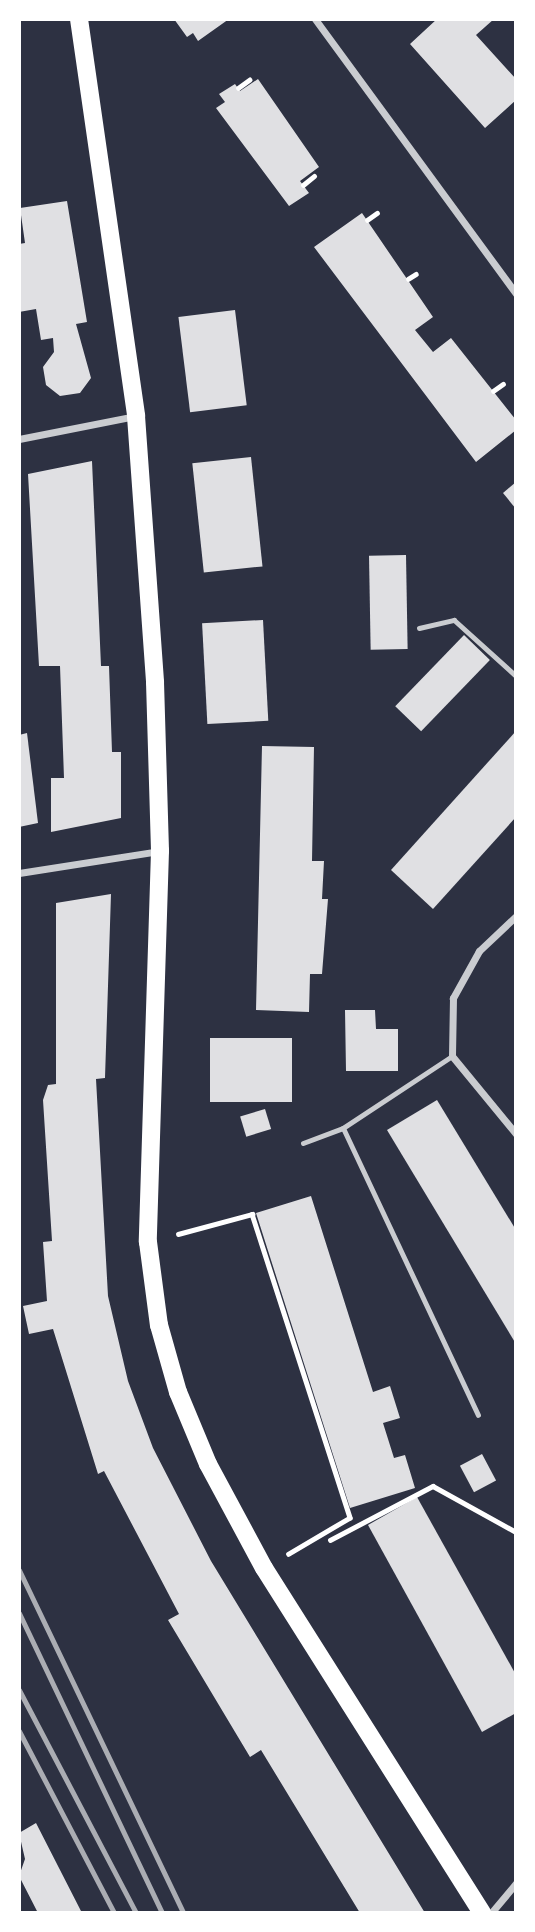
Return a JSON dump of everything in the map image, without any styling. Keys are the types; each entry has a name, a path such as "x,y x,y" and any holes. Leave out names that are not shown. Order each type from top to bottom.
{"main road":[{"path":"79,19 136,416 160,851 148,1242 178,1392 264,1568 482,1913"}],"street":[{"path":"315,19 516,294"},
{"path":"19,439 136,416"},
{"path":"19,873 160,851"},
{"path":"516,916 479,951 453,998 452,1056 516,1134"},
{"path":"491,1913 516,1883"}],"lane":[{"path":"419,628 454,620 516,676"},
{"path":"303,1143 343,1128 452,1056"},
{"path":"343,1128 478,1415"}],"path":[{"path":"238,88 249,80"},
{"path":"303,185 314,176"},
{"path":"367,220 377,213"},
{"path":"408,279 416,274"},
{"path":"493,391 503,384"},
{"path":"148,1242 252,1214 351,1518 264,1568"},
{"path":"330,1540 433,1486 516,1532"}],"building":[{"path":"174,19 229,19 198,41 193,33 187,37"},
{"path":"437,19 494,19 476,35 516,79 516,100 485,128 410,44"},
{"path":"258,79 319,167 300,181 309,193 289,206 216,108 225,102 219,94 235,84 240,91"},
{"path":"67,201 87,322 76,324 91,378 80,393 60,396 46,385 43,367 54,352 53,338 41,340 36,309 19,312 19,244 25,243 20,208"},
{"path":"362,213 433,317 415,330 433,352 451,338 516,420 516,430 476,462 314,247"},
{"path":"235,310 247,405 190,412 178,317"},
{"path":"251,457 262,566 204,573 192,463"},
{"path":"92,461 101,666 109,666 112,752 121,752 121,818 51,832 51,778 64,778 60,666 39,666 28,474"},
{"path":"516,482 516,509 503,493"},
{"path":"406,555 408,649 371,650 369,556"},
{"path":"263,620 268,721 207,724 202,623"},
{"path":"464,635 490,660 421,731 395,706"},
{"path":"516,731 516,817 433,909 391,870"},
{"path":"27,733 38,823 19,827 19,735"},
{"path":"262,746 314,747 312,861 324,861 322,899 328,899 322,974 310,974 309,1012 256,1010"},
{"path":"111,894 105,1078 96,1079 108,1296 128,1381 153,1448 211,1561 425,1913 360,1913 261,1750 250,1757 168,1620 179,1614 104,1471 98,1474 53,1329 29,1334 23,1306 47,1301 43,1242 52,1241 43,1100 48,1085 56,1084 56,903"},
{"path":"345,1010 375,1010 376,1029 398,1029 398,1071 346,1071"},
{"path":"210,1038 292,1038 292,1102 210,1102"},
{"path":"437,1100 516,1230 516,1344 387,1130"},
{"path":"265,1109 271,1129 246,1137 240,1117"},
{"path":"311,1196 373,1392 390,1386 400,1418 383,1423 394,1458 405,1455 415,1488 350,1508 256,1213"},
{"path":"482,1454 496,1480 474,1492 460,1466"},
{"path":"417,1497 516,1675 516,1713 482,1732 368,1525"},
{"path":"36,1823 82,1913 38,1913 19,1876 25,1859 19,1833"}],"railway":[{"path":"19,1570 183,1913"},
{"path":"19,1613 162,1913"},
{"path":"19,1690 136,1913"},
{"path":"19,1731 114,1913"}]}
